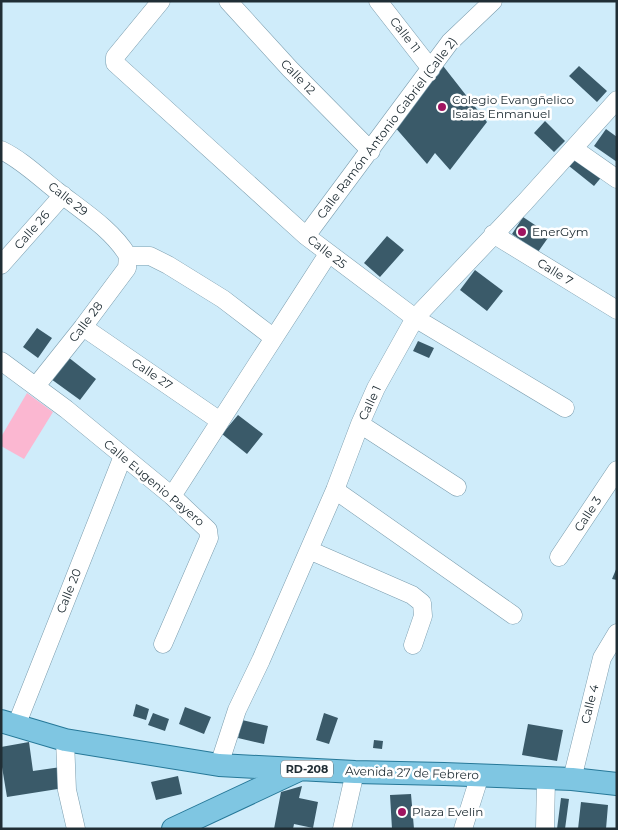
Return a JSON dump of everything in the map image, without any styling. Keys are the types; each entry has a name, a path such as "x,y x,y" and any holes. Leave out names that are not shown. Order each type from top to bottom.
{"main road":[{"name":"Avenida 27 de Febrero","path":"9,724 65,740 219,765 355,772 572,779 617,784"},
{"path":"173,829 303,768"}],"street":[{"name":"Calle 25","path":"160,1 115,58 115,63 328,254 415,318 565,408"},
{"name":"Calle 12","path":"228,1 290,69 371,151"},
{"name":"Calle 11","path":"378,1 431,69"},
{"name":"Calle Ramón Antonio Gabriel (Calle 2)","path":"306,236 371,151 450,42 493,1"},
{"name":"Calle 1","path":"219,765 237,710 261,660 335,490 360,424 376,388 415,318 574,149 617,100"},
{"path":"574,149 617,179"},
{"name":"Calle 29","path":"1,150 19,161 102,226 124,248 128,256"},
{"name":"Calle 26","path":"1,265 62,195"},
{"name":"Calle 7","path":"493,234 617,310"},
{"path":"172,496 328,254"},
{"path":"128,256 150,256 168,264 223,299 274,338"},
{"name":"Calle 28","path":"36,386 127,268 128,256"},
{"name":"Calle 27","path":"83,327 220,421"},
{"name":"Calle Eugenio Payero","path":"1,361 36,386 172,496 208,530 210,538 163,644"},
{"path":"360,424 457,487"},
{"name":"Calle 20","path":"9,724 123,456"},
{"name":"Calle 3","path":"560,557 617,470"},
{"path":"335,490 513,615"},
{"path":"309,550 412,595 422,603 423,616 413,645"},
{"name":"Calle 4","path":"572,779 602,658 617,633"},
{"path":"65,740 67,790 76,829"},
{"path":"342,829 355,772"},
{"path":"463,829 480,775"},
{"path":"545,829 546,778"}],"shaded area":[{"path":"27,393 53,412 24,459 1,446 1,437"}],"building":[{"name":"Colegio Evangñelico Isaias Enmanuel","path":"440,62 487,122 450,170 435,153 427,164 394,126"},
{"path":"579,66 607,91 597,102 569,76"},
{"path":"545,121 565,141 554,152 534,133"},
{"path":"606,129 617,137 617,162 594,146"},
{"path":"579,154 604,174 594,186 569,166"},
{"path":"523,217 550,235 538,252 512,234"},
{"path":"387,236 404,250 380,277 364,263"},
{"path":"475,270 503,291 487,311 460,290"},
{"path":"37,328 52,338 38,358 23,347"},
{"path":"418,341 434,348 429,358 413,351"},
{"path":"68,357 96,379 80,400 51,379"},
{"path":"238,415 263,434 247,454 222,434"},
{"path":"617,567 617,580 612,579"},
{"path":"136,704 149,709 146,720 133,716"},
{"path":"185,707 211,717 204,734 179,724"},
{"path":"153,713 169,719 165,731 148,725"},
{"path":"324,713 338,718 329,744 316,740"},
{"path":"242,720 268,726 264,744 238,738"},
{"path":"528,724 563,730 557,761 522,755"},
{"path":"374,740 383,741 382,749 373,748"},
{"path":"29,742 33,771 61,767 64,788 7,797 1,761 1,747"},
{"path":"178,776 182,794 156,800 151,782"},
{"path":"302,786 299,798 318,802 313,828 294,824 293,829 274,829 281,792"},
{"name":"Plaza Evelin","path":"411,794 414,829 392,829 390,795"},
{"path":"561,798 569,799 565,829 557,829"},
{"path":"581,802 608,805 606,829 578,829"}],"place":[{"name":"Colegio Evangñelico Isaias Enmanuel","path":"442,107"},
{"name":"EnerGym","path":"522,232"},
{"name":"Plaza Evelin","path":"402,812"}]}
